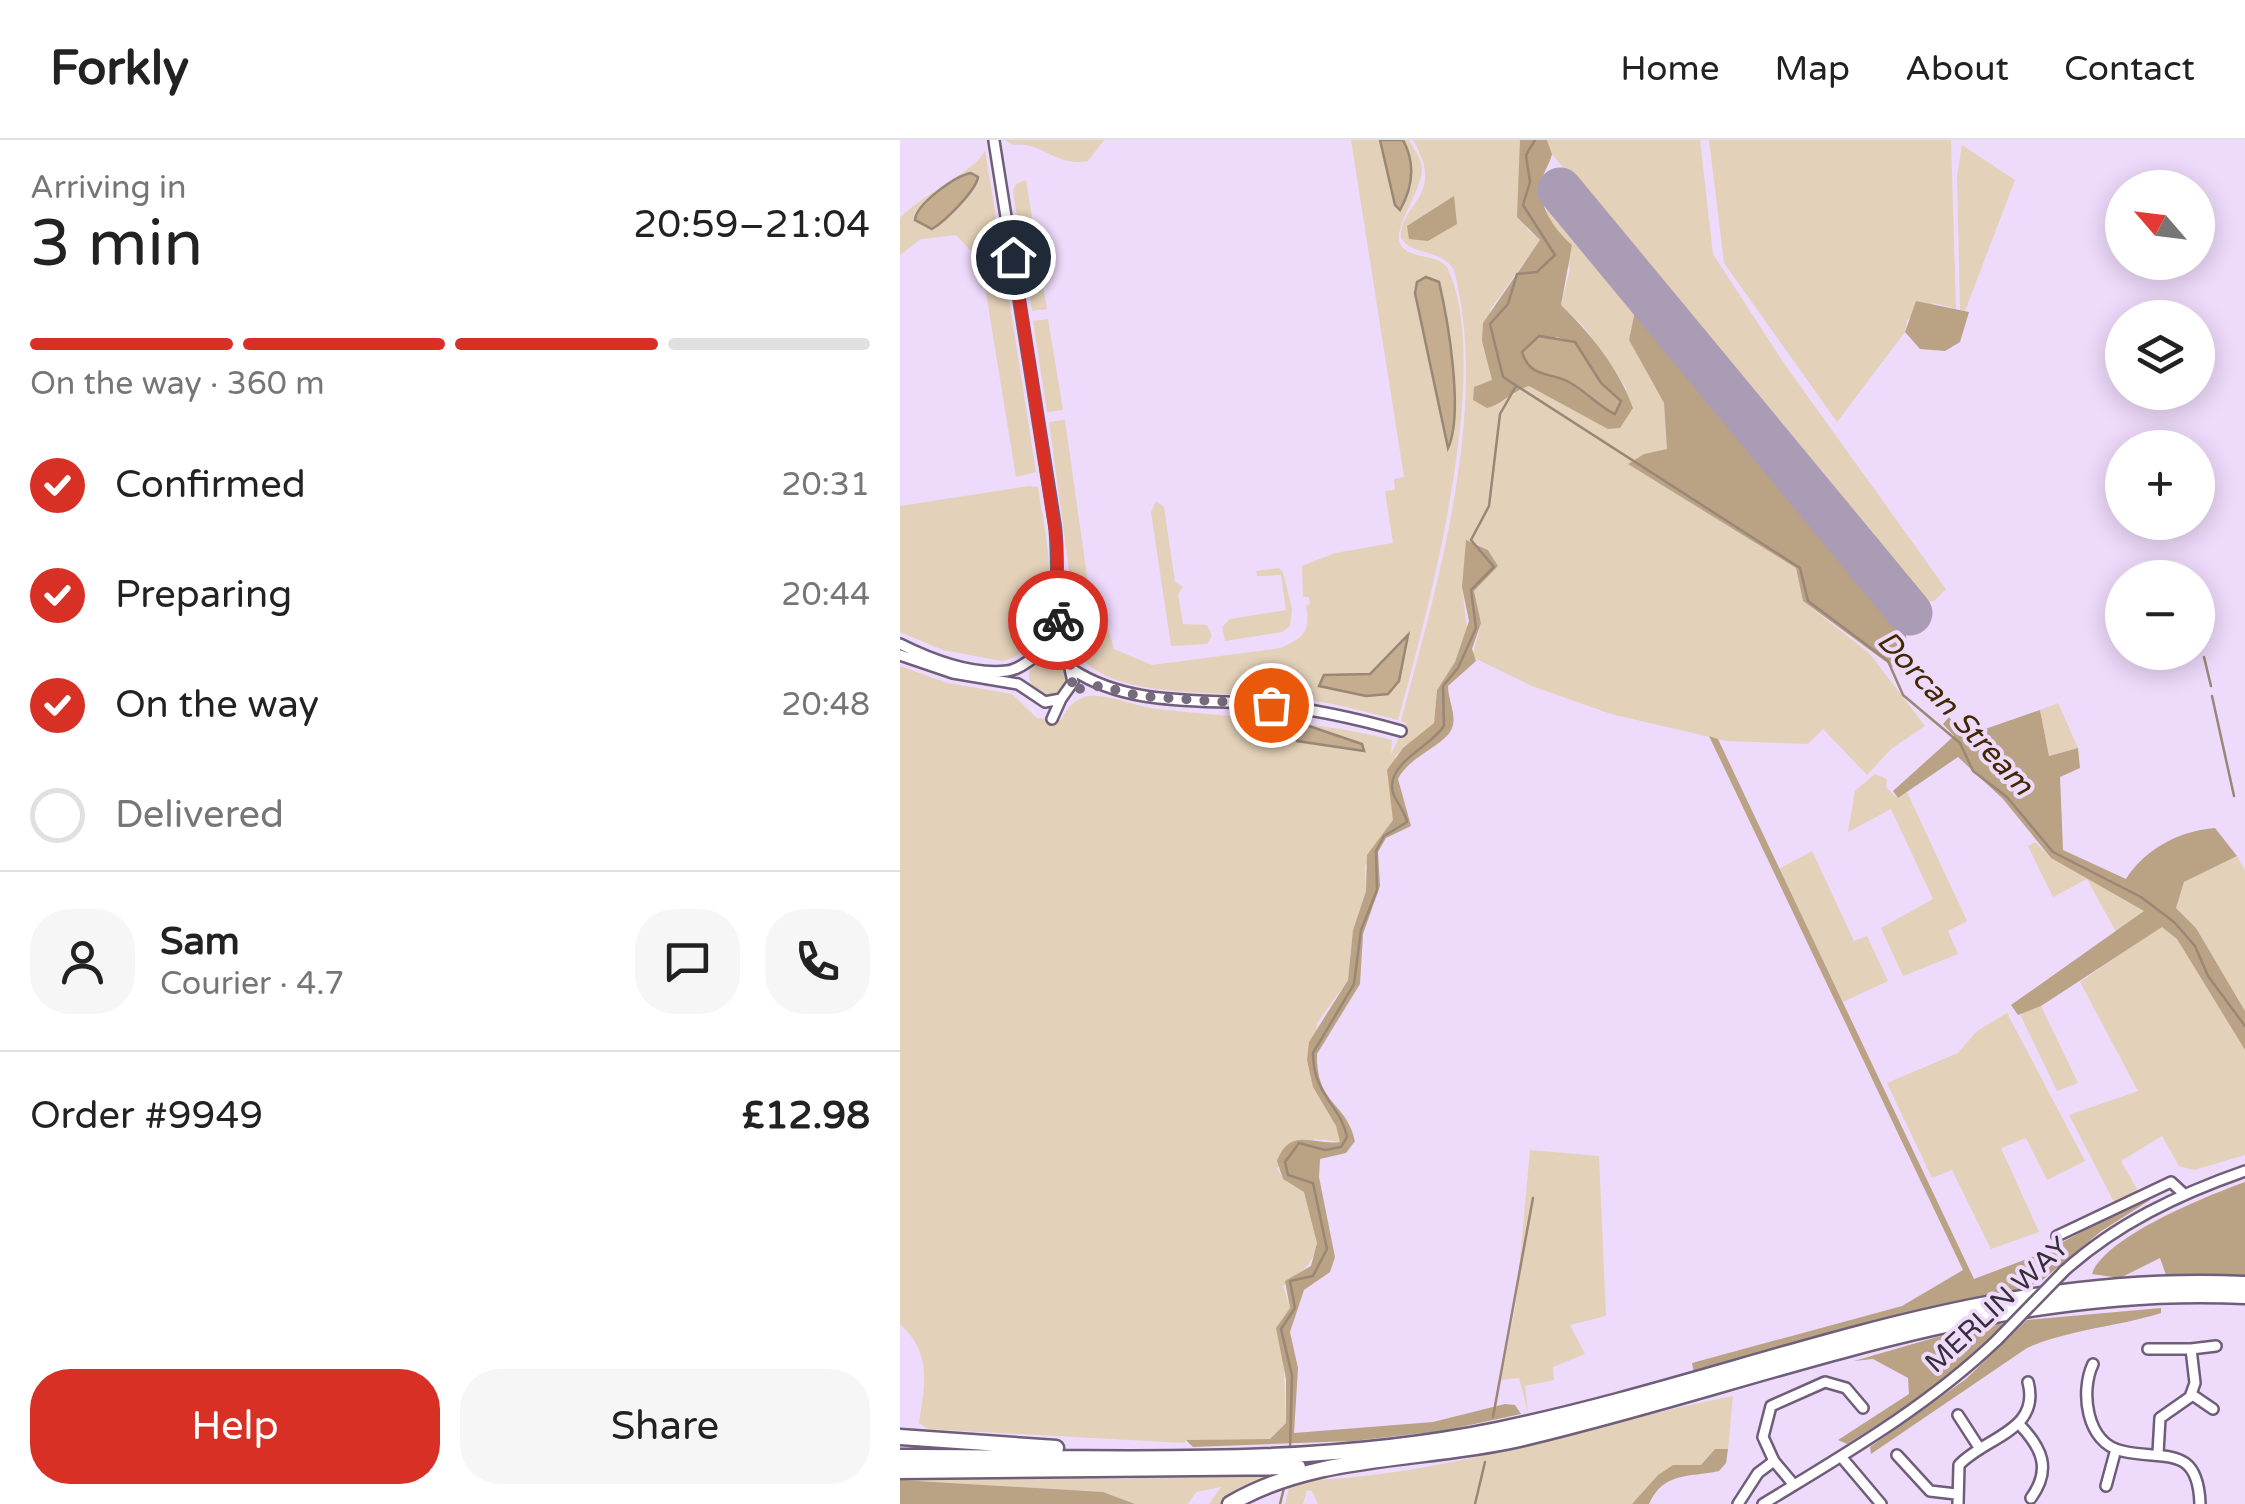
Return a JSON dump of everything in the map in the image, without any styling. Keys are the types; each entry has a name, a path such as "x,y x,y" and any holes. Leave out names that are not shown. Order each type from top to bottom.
{"highway":[{"path":"900,1437 1286,1466 1498,1430 1892,1322 1981,1302 2117,1285 2245,1284"},
{"path":"900,1470 1349,1466 1456,1452 1532,1436 1899,1332 1970,1317 2092,1300 2245,1296"},
{"path":"900,1456 1152,1456"},
{"path":"1230,1504 1286,1466"}],"street":[{"path":"994,140 1057,544 1057,626 1064,656 1073,670 1100,686 1140,696 1295,708 1401,731"},
{"path":"900,644 978,670 1008,671 1025,665 1040,652 1057,626"},
{"path":"1040,652 1064,656"},
{"path":"900,654 953,674 1025,687 1040,701 1049,718 1070,690 1100,686"},
{"path":"1025,665 1025,687"},
{"path":"1070,690 1073,670"},
{"path":"1040,701 1061,698"},
{"path":"2057,1236 2171,1182 2184,1194 2245,1171"},
{"name":"MERLIN WAY","path":"1763,1504 1844,1459 1943,1389 2064,1271 2110,1234 2184,1194"},
{"path":"2148,1349 2216,1346"},
{"path":"2191,1349 2192,1394"},
{"path":"2092,1364 2086,1391 2088,1412 2100,1435 2116,1449 2178,1458 2192,1470 2200,1504"},
{"path":"1772,1406 1825,1382 1846,1388 1864,1408"},
{"path":"1897,1455 1930,1491 1957,1499 1959,1465 2019,1424 2031,1402 2028,1382"},
{"path":"2192,1394 2213,1410"},
{"path":"2158,1453 2160,1418 2192,1394"},
{"path":"1766,1396 1772,1406 1763,1436 1774,1461 1794,1485"},
{"path":"1958,1415 1980,1449"},
{"path":"2019,1424 2037,1445 2043,1460 2036,1497"},
{"path":"2110,1480 2116,1449"},
{"path":"1844,1459 1881,1504"},
{"path":"1738,1504 1758,1473 1774,1461"}],"shaded area":[{"path":"1005,140 1104,140 1088,161 1076,162"},
{"path":"1351,140 1380,140 1397,209 1403,207 1412,166 1403,140 1409,140 1422,169 1399,234 1400,243 1409,252 1447,267 1460,310 1464,364 1451,491 1425,619 1398,720 1293,697 1187,692 1132,684 1090,666 1078,652 1071,629 1071,603 1101,603 1114,649 1152,665 1289,644 1304,633 1306,606 1310,604 1309,597 1303,597 1302,566 1335,553 1393,543 1385,491 1395,490 1394,479 1404,477","holes":["1440,284 1450,357 1450,446 1446,446 1415,289 1416,285","1408,635 1399,681 1388,694 1366,696 1321,687 1340,674 1370,674"]},
{"path":"1380,140 1403,140 1410,158 1410,184 1400,210 1395,205"},
{"path":"1413,140 1520,140 1527,229 1540,240 1490,310 1487,359 1492,380 1477,401 1492,407 1529,386 1620,428 1626,388 1584,327 1561,305 1570,269 1547,214 1544,190 1636,306 1629,340 1664,403 1668,449 1644,454 1629,464 1796,568 1803,601 1870,654 1925,726 1891,749 1867,775 1823,729 1808,744 1727,741 1611,714 1532,686 1472,657 1481,623 1474,591 1498,566 1488,550 1477,544 1462,587 1467,630 1455,662 1437,690 1434,723 1395,756 1393,820 1365,866 1366,891 1353,930 1348,980 1317,1023 1313,1087 1336,1126 1340,1142 1315,1139 1277,1168 1283,1179 1304,1192 1317,1234 1313,1256 1306,1267 1283,1286 1290,1308 1282,1320 1286,1423 1270,1439 1185,1443 928,1429 919,1423 924,1382 922,1358 900,1324 900,666 947,683 1012,694 1037,718 1061,720 1076,701 1097,696 1157,709 1362,733 1392,740 1391,754 1406,723 1401,721 1443,555 1463,438 1466,380 1464,323 1454,270 1442,258 1413,248 1401,238 1402,226 1424,187 1422,159"},
{"path":"1520,140 1547,140 1552,154 1541,187 1544,206 1558,231 1572,245 1561,305 1603,353 1627,394 1633,408 1620,428 1608,429 1529,386 1487,408 1473,400 1474,387 1492,380 1482,341 1483,323 1540,240 1517,217","holes":["1556,337 1575,342 1601,383 1621,401 1615,414 1565,380 1525,362"]},
{"path":"1547,140 1700,140 1713,254 1783,362 1946,589 1934,601 1915,601 1552,154"},
{"path":"1709,140 1951,140 1956,309 1934,303 1907,320 1905,332 1837,422 1724,263"},
{"path":"1962,145 2015,180 1965,311 1960,310 1957,176"},
{"path":"985,151 1001,248 974,254 956,235 921,239 900,255 900,218 970,167"},
{"path":"971,173 978,177 976,183 944,220 932,229 915,220 922,206 937,192"},
{"path":"1560,173 1917,610 1916,622 1907,624 1900,618 1552,193 1548,180"},
{"path":"1026,180 1047,309 1032,311 1013,191 1016,184"},
{"path":"1454,196 1457,224 1428,241 1409,239 1407,226"},
{"path":"1004,267 1036,472 1016,477 984,281 987,269"},
{"path":"1426,277 1439,282 1450,342 1455,413 1448,448 1415,293 1417,282"},
{"path":"1916,301 1969,312 1960,342 1945,351 1920,349 1905,332"},
{"path":"1636,306 1906,634 1907,656 1893,667 1803,601 1796,568 1628,464 1644,454 1667,449 1664,403 1629,340"},
{"path":"1048,319 1063,410 1047,412 1033,321"},
{"path":"1539,336 1575,342 1601,383 1621,401 1615,414 1567,381 1530,366 1522,352"},
{"path":"1065,420 1088,583 1070,577 1049,422"},
{"path":"1038,487 1050,587 1039,634 1025,650 1002,661 943,650 900,632 900,506"},
{"path":"1156,501 1164,507 1175,582 1183,587 1178,594 1183,624 1207,625 1212,636 1207,644 1171,646 1151,512"},
{"path":"1466,540 1488,550 1498,566 1474,591 1481,623 1472,649 1476,661 1448,686 1452,728 1398,779 1411,826 1386,838 1378,852 1380,886 1363,934 1360,984 1317,1054 1321,1084 1346,1118 1355,1141 1346,1153 1320,1159 1319,1177 1335,1257 1330,1272 1304,1290 1290,1332 1298,1368 1294,1433 1433,1422 1505,1404 1515,1405 1521,1414 1442,1431 1353,1441 1193,1447 1186,1440 1270,1439 1286,1423 1286,1379 1276,1328 1290,1308 1285,1281 1311,1266 1317,1243 1304,1192 1283,1179 1277,1161 1283,1150 1296,1141 1340,1142 1336,1126 1313,1087 1307,1060 1309,1042 1348,980 1353,930 1366,891 1367,855 1393,820 1387,770 1403,748 1434,723 1437,690 1455,662 1469,621 1462,587"},
{"path":"1279,568 1292,609 1290,626 1282,632 1225,641 1222,627 1230,619 1286,610 1281,575 1257,576 1256,571"},
{"path":"1408,635 1399,681 1388,694 1366,696 1319,686 1324,675 1370,674"},
{"path":"1049,655 1063,661 1069,675 1063,689 1049,695 1035,689 1029,675 1035,661"},
{"path":"2058,703 2078,748 2049,756 2040,710"},
{"path":"2040,710 2049,756 2078,748 2080,768 2060,777 2063,850 2126,879 2164,843 2215,828 2237,856 2184,882 2176,908 2196,928 2245,1011 2245,1050 2177,939 2162,927 2041,1006 2018,1015 2011,1005 2144,911 2051,858 2003,799 1958,757 1898,798 1893,791 1954,736 1943,724 1949,717 1965,736"},
{"path":"1303,724 1362,744 1364,751 1297,741 1291,731 1295,725"},
{"path":"1709,736 1718,739 1974,1279 2040,1254 2150,1196 2150,1200 2100,1232 2040,1282 1913,1312 1694,1373 1692,1363 1902,1306 1963,1270"},
{"path":"1875,774 1887,779 1886,787 1897,798 1907,792 1967,921 1948,931 1958,954 1903,976 1881,928 1933,899 1891,809 1848,832 1855,791"},
{"path":"2035,842 2051,858 2144,911 2116,932 2087,879 2053,897 2028,846"},
{"path":"1812,851 1854,941 1867,936 1888,981 1843,1002 1779,869"},
{"path":"2237,856 2245,870 2245,1011 2196,928 2176,908 2184,882"},
{"path":"2162,926 2177,939 2245,1050 2245,1155 2194,1170 2179,1166 2162,1136 2121,1161 2138,1191 2114,1202 2069,1115 2138,1091 2080,982"},
{"path":"2041,1006 2078,1083 2057,1091 2020,1014"},
{"path":"2007,1013 2085,1161 2047,1180 2026,1138 2001,1148 2039,1232 1991,1249 1952,1170 1932,1178 1887,1083 1958,1053 1977,1031"},
{"path":"1530,1150 1599,1156 1606,1316 1570,1325 1585,1354 1553,1367 1554,1380 1525,1386 1528,1412 1519,1378 1501,1380 1516,1303"},
{"path":"2245,1182 2245,1277 2166,1275 2160,1258 2120,1278 2092,1274 2101,1260 2136,1232"},
{"path":"2161,1308 2161,1313 2060,1336 2027,1348 1871,1454 1870,1447 1966,1379 2027,1320"},
{"path":"1982,1324 2006,1324 1930,1392 1847,1444 1838,1440 1909,1394 1908,1378 1873,1359 1854,1361"},
{"path":"1733,1396 1728,1449 1715,1449 1701,1465 1662,1476 1632,1504 1318,1504 1312,1491 1307,1490 1303,1504 1285,1504 1291,1481 1404,1471"},
{"path":"1715,1449 1728,1449 1726,1463 1719,1471 1670,1481 1649,1504 1632,1504 1658,1475 1673,1465 1701,1465"},
{"path":"1241,1473 1270,1476 1219,1504 1209,1504 1221,1487 1196,1492 1188,1504 1135,1504 1103,1492 900,1480 900,1475 1124,1479"},
{"path":"900,1480 1103,1492 1135,1504 900,1504"}],"waterway":[{"name":"Dorcan Stream","path":"1535,140 1526,155 1530,182 1523,205 1555,255 1537,272 1517,274 1508,304 1490,324 1503,377 1800,568 1808,601 1888,661 1903,695 1960,743 1973,771 2007,797 2053,852 2141,897 2174,922 2195,946 2208,976 2245,1026"},
{"path":"1290,1450 1292,1375 1281,1329 1295,1308 1290,1281 1313,1276 1327,1249 1313,1183 1288,1175 1285,1162 1299,1143 1325,1150 1341,1147 1347,1137 1317,1080 1313,1053 1354,984 1361,930 1377,890 1376,851 1384,836 1407,822 1392,790 1394,776 1444,726 1443,686 1458,668 1476,628 1471,590 1494,567 1471,540 1489,506 1500,414 1516,386"},
{"path":"2207,670 2211,686"},
{"path":"2212,696 2234,796"},
{"path":"1493,1417 1533,1198"},
{"path":"1475,1504 1485,1462"},
{"path":"1280,1504 1284,1488"}],"runway":[{"path":"1560,190 1910,613"}],"way so far":[{"path":"1058,620 1040,652 1062,654 1072,665 1070,690 1100,686 1140,696 1271,705"}],"route":[{"path":"1013,257 1057,544 1058,620"}]}
